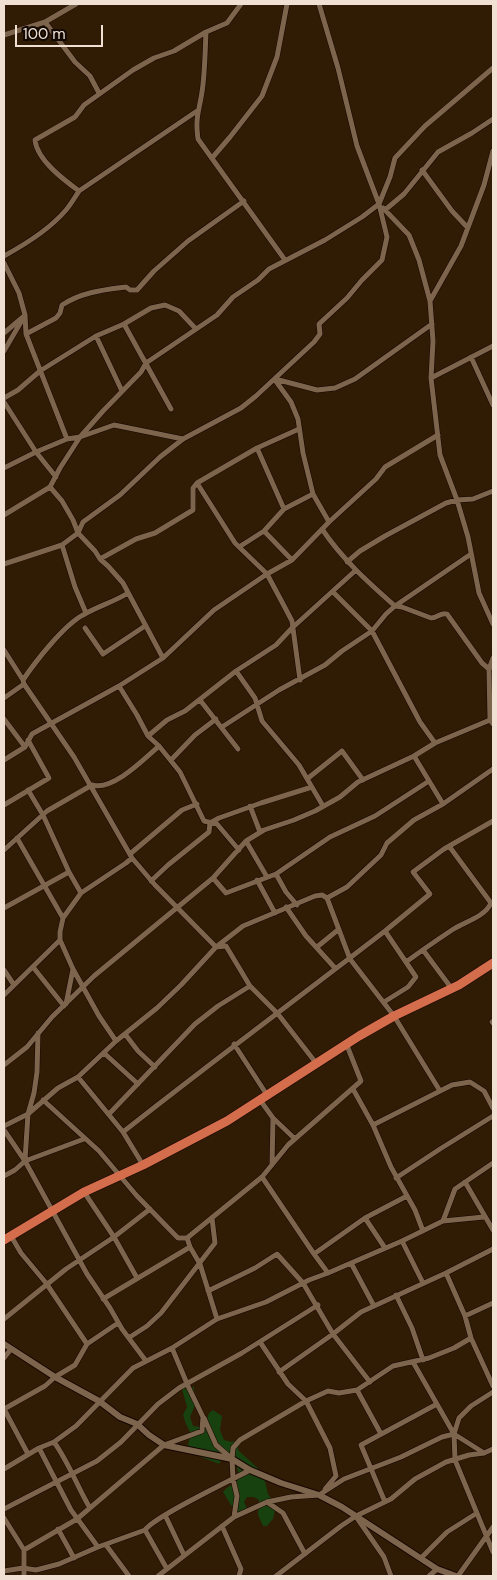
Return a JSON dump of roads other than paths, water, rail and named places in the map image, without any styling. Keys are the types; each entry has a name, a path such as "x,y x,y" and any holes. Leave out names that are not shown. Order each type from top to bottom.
{"highway":[{"path":"7,1238 84,1192 143,1165 227,1121 346,1044 394,1016 478,975 493,963"}],"street":[{"path":"4,35 46,22 76,4"},
{"path":"79,191 50,166 36,148 35,140 75,117 84,105 100,93 154,58 174,51 206,32 227,23 241,4"},
{"path":"212,158 262,96 277,57 287,4"},
{"path":"4,564 62,545 78,533 83,522 120,495 160,457 183,439 242,408 314,342 320,334 319,324 347,298 382,260 387,238 380,204 357,146 338,68 319,4"},
{"path":"46,22 75,62 90,76 100,93"},
{"path":"206,32 202,92 196,124 198,139 285,260"},
{"path":"4,515 50,487 80,438 141,372 146,362 217,315 234,297 258,280 269,269 325,240 380,204 395,158 425,126 493,68"},
{"path":"4,256 19,248 50,225 67,210 79,191 197,111"},
{"path":"385,210 404,194 438,152 493,119"},
{"path":"430,301 461,246 484,185 493,151"},
{"path":"422,170 452,211 468,228"},
{"path":"26,334 56,318 60,313 62,305 75,297 96,290 126,287 130,290 137,290 154,271 188,241 244,201"},
{"path":"380,204 409,235 419,260 430,301 433,342 431,378 442,463 457,500 468,537 479,593 493,624"},
{"path":"4,264 6,275 19,293 25,315 26,334 67,439"},
{"path":"56,477 36,452 4,400 40,371 96,336 124,324 151,308 164,305 180,311 196,329"},
{"path":"4,333 25,315"},
{"path":"4,351 25,315"},
{"path":"124,324 171,409"},
{"path":"275,379 317,390 335,388 355,379 432,324"},
{"path":"96,336 122,391"},
{"path":"431,378 493,346"},
{"path":"471,357 493,405"},
{"path":"275,379 291,402 298,419 313,494 328,522"},
{"path":"4,460 5,467 67,439 80,438 114,425 183,439"},
{"path":"100,559 136,539 155,533 193,510 192,488 197,483 257,448 299,429"},
{"path":"4,760 25,746 32,734 119,686 163,658 214,610 267,574 292,560 328,522 376,479 385,467 438,435"},
{"path":"257,448 284,509"},
{"path":"197,483 228,534 267,574 292,621 300,680"},
{"path":"50,487 62,501 78,533 123,583 163,658"},
{"path":"347,562 360,551 428,512 457,500 473,499 490,492 493,496"},
{"path":"240,548 264,531 284,509 313,494"},
{"path":"322,529 347,562 394,606 402,607 431,618 447,614 482,663 491,667"},
{"path":"264,531 292,560"},
{"path":"62,545 75,587 86,613"},
{"path":"222,727 280,690 325,666 342,651 372,631 394,606 471,554"},
{"path":"148,736 167,720 185,711 236,671 276,645 356,570"},
{"path":"333,592 372,631 420,722 435,743"},
{"path":"4,698 23,682 30,668 67,626 86,613 117,600 128,593"},
{"path":"85,628 103,654 145,626"},
{"path":"4,650 50,724 92,785 131,856 176,909 216,948"},
{"path":"4,1065 27,1047 38,1032 65,1005 130,945 213,878 246,841 260,832 294,820 323,806 363,780 414,756 435,743 492,720 491,667 493,658"},
{"path":"236,671 255,698 262,721 282,744 307,779 323,806"},
{"path":"119,686 148,736 159,746 180,772 204,821 218,824 239,850"},
{"path":"200,700 238,749"},
{"path":"4,718 25,746"},
{"path":"171,760 196,735 216,720"},
{"path":"4,805 49,778 28,740"},
{"path":"4,850 43,815 68,798 92,785 98,787 116,780 159,746"},
{"path":"307,779 342,751 363,780"},
{"path":"414,756 443,804"},
{"path":"327,898 347,887 359,877 381,855 387,843 414,820 443,804 493,769"},
{"path":"213,878 226,893 276,874 330,838 362,824 429,781"},
{"path":"210,823 250,806 312,787"},
{"path":"28,790 43,815 69,872 81,893"},
{"path":"116,1041 83,988 60,940 63,918 81,893 131,856 182,810 197,804"},
{"path":"250,806 260,832"},
{"path":"123,1132 234,1044 278,1014 335,968 385,932 430,894 413,872 448,846 493,821"},
{"path":"151,881 210,832 210,823"},
{"path":"17,838 63,918"},
{"path":"246,841 267,877"},
{"path":"406,962 453,929 475,918 490,907 491,903 448,846"},
{"path":"4,908 69,872"},
{"path":"276,874 296,905"},
{"path":"256,880 274,913"},
{"path":"4,1126 28,1114 58,1088 78,1077 116,1041 169,996 216,948 243,926 286,907 322,895 327,898 350,959 394,1016 440,1091"},
{"path":"286,907 335,968"},
{"path":"317,947 339,929"},
{"path":"384,1002 408,987 416,977 385,932"},
{"path":"4,995 60,940"},
{"path":"216,948 226,946 250,986 278,1014 316,1063"},
{"path":"423,950 452,989"},
{"path":"33,967 65,1005"},
{"path":"65,1005 73,969"},
{"path":"4,970 14,985"},
{"path":"108,1114 195,1024 218,1006 250,986"},
{"path":"25,1161 28,1114 37,1072 38,1032"},
{"path":"125,1034 138,1051 155,1067"},
{"path":"234,1044 264,1097 273,1118 295,1139"},
{"path":"43,1100 99,1151 137,1196 178,1238 187,1238 262,1177 295,1139 361,1081 346,1044"},
{"path":"104,1052 138,1084"},
{"path":"78,1077 123,1132 143,1165"},
{"path":"373,1125 452,1085 470,1082 484,1091 493,1108"},
{"path":"353,1089 373,1125 396,1178 415,1210 423,1231"},
{"path":"396,1178 493,1116"},
{"path":"272,1166 273,1118"},
{"path":"4,1130 25,1161 79,1260 118,1323 146,1361"},
{"path":"4,1176 15,1170 25,1161 84,1139"},
{"path":"443,1220 455,1189 493,1163"},
{"path":"262,1177 328,1273"},
{"path":"465,1182 484,1218 493,1230"},
{"path":"84,1192 138,1278"},
{"path":"314,1254 365,1218 407,1196"},
{"path":"4,1319 46,1284 114,1237 150,1209"},
{"path":"130,1338 162,1313 215,1243 212,1218"},
{"path":"365,1218 385,1248"},
{"path":"4,1469 39,1448 54,1442 76,1426 134,1368 172,1348 217,1319 266,1302 303,1283 402,1241 443,1220 484,1218"},
{"path":"7,1238 46,1284 87,1344"},
{"path":"187,1238 200,1264 217,1319"},
{"path":"402,1241 423,1283"},
{"path":"103,1299 190,1247"},
{"path":"278,1372 361,1312 446,1273 493,1248"},
{"path":"208,1291 255,1268 277,1254 303,1283 333,1334 370,1382"},
{"path":"351,1263 374,1306"},
{"path":"446,1273 465,1316 471,1338 493,1386"},
{"path":"396,1295 412,1328 423,1360"},
{"path":"465,1316 493,1303"},
{"path":"4,1509 55,1481 98,1461 121,1442 158,1404 187,1384 318,1306"},
{"path":"28,1454 4,1409 45,1386 55,1377 75,1365 87,1344 118,1323"},
{"path":"234,1516 238,1496 233,1479 232,1459 234,1448 240,1440 306,1401 328,1391 339,1393 357,1390 393,1366 423,1360 454,1348 471,1338"},
{"path":"260,1342 278,1372 306,1401 330,1448 336,1476 319,1495"},
{"path":"4,1344 55,1377 99,1401 120,1417 137,1424 164,1445 232,1459"},
{"path":"172,1348 216,1445 232,1459 250,1470 281,1483 319,1495 356,1516 437,1569 457,1576 493,1527"},
{"path":"4,1358 11,1349"},
{"path":"413,1362 454,1434 484,1453"},
{"path":"24,1550 77,1519 164,1445 202,1431 203,1417 187,1384"},
{"path":"357,1390 381,1434"},
{"path":"493,1392 471,1406 459,1418 454,1434 455,1460 493,1552"},
{"path":"385,1502 361,1445 437,1404"},
{"path":"158,1576 234,1516 267,1502 291,1497 319,1495 344,1479 401,1457 442,1437 454,1434"},
{"path":"54,1442 66,1459 78,1487 90,1508"},
{"path":"39,1448 77,1519 98,1547"},
{"path":"280,1575 356,1516 385,1502 414,1479 446,1462 493,1449"},
{"path":"4,1571 23,1568 36,1570 59,1564 145,1530 165,1515 250,1470"},
{"path":"267,1502 283,1513 305,1554"},
{"path":"422,1558 447,1532 477,1513"},
{"path":"165,1515 184,1554"},
{"path":"356,1516 384,1557 392,1576"},
{"path":"4,1518 24,1550 24,1576"},
{"path":"222,1526 241,1569 239,1576"},
{"path":"58,1529 74,1558"},
{"path":"145,1530 167,1569"},
{"path":"106,1545 128,1576"},
{"path":"429,1576 437,1569"}]}
